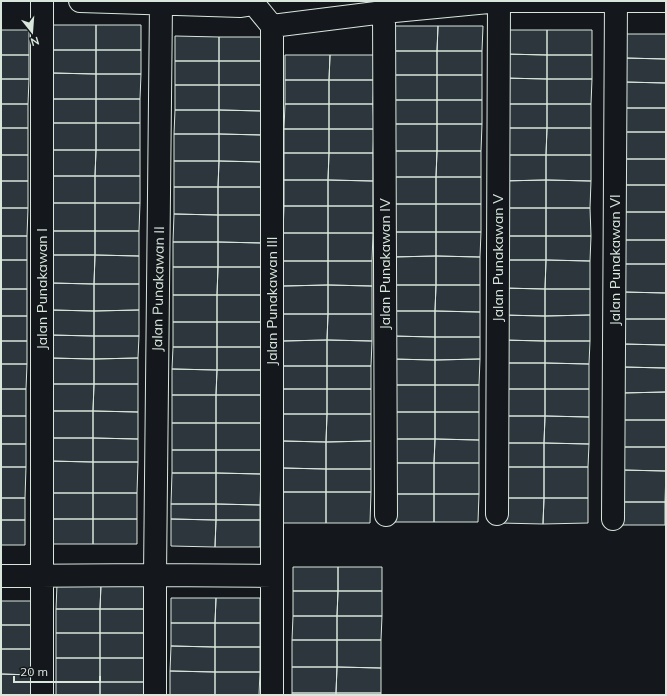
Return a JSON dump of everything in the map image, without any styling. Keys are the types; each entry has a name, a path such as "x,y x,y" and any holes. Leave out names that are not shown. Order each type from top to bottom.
{"street":[{"name":"Jalan Punakawan I","path":"42,1 42,695"},
{"path":"80,1 241,6 255,2 272,26 384,12 499,1 666,1"},
{"name":"Jalan Punakawan V","path":"497,514 499,1"},
{"name":"Jalan Punakawan VI","path":"613,519 616,1"},
{"name":"Jalan Punakawan II","path":"155,695 161,4"},
{"name":"Jalan Punakawan IV","path":"384,12 386,515"},
{"name":"Jalan Punakawan III","path":"272,26 272,695"},
{"path":"1,576 272,576"}],"building":[{"path":"52,25 96,25 96,50 52,50"},
{"path":"96,25 141,25 141,50 96,50"},
{"path":"393,26 438,26 437,51 393,51"},
{"path":"438,26 483,26 482,51 437,51"},
{"path":"1,30 29,30 29,55 1,55"},
{"path":"503,30 547,30 547,55 503,54"},
{"path":"547,30 592,30 592,55 547,55"},
{"path":"625,34 666,34 666,59 624,58"},
{"path":"175,36 219,37 219,61 175,61"},
{"path":"219,37 264,37 264,61 219,61"},
{"path":"52,50 96,50 96,74 51,73"},
{"path":"96,50 141,50 141,74 96,74"},
{"path":"393,51 437,51 437,75 393,75"},
{"path":"437,51 482,51 482,75 437,75"},
{"path":"503,54 547,55 547,79 502,78"},
{"path":"1,55 29,55 29,79 1,79"},
{"path":"285,55 330,55 329,80 285,80"},
{"path":"330,55 374,55 374,80 329,80"},
{"path":"547,55 592,55 592,79 547,79"},
{"path":"624,58 666,59 666,83 624,82"},
{"path":"175,61 219,61 219,85 175,85"},
{"path":"219,61 264,61 264,85 219,85"},
{"path":"51,73 96,74 96,99 52,99"},
{"path":"96,74 141,74 140,99 96,99"},
{"path":"393,75 437,75 437,100 393,100"},
{"path":"437,75 482,75 482,100 437,100"},
{"path":"502,78 547,79 547,104 502,104"},
{"path":"1,79 29,79 28,104 1,104"},
{"path":"547,79 592,79 591,104 547,104"},
{"path":"285,80 329,80 329,104 285,104"},
{"path":"329,80 374,80 373,104 329,104"},
{"path":"624,82 666,83 666,108 624,108"},
{"path":"175,85 219,85 219,110 175,110"},
{"path":"219,85 264,85 263,111 219,110"},
{"path":"52,99 96,99 96,123 51,123"},
{"path":"96,99 140,99 140,123 96,123"},
{"path":"393,100 437,100 437,124 392,124"},
{"path":"437,100 482,100 482,124 437,124"},
{"path":"1,104 28,104 28,128 1,128"},
{"path":"285,104 329,104 329,129 284,129"},
{"path":"329,104 373,104 374,129 329,129"},
{"path":"502,104 547,104 547,128 502,128"},
{"path":"547,104 591,104 591,128 547,128"},
{"path":"624,108 666,108 666,132 624,132"},
{"path":"175,110 219,110 219,134 174,134"},
{"path":"219,110 263,111 263,135 219,134"},
{"path":"51,123 96,123 96,150 51,150"},
{"path":"96,123 140,123 140,150 96,150"},
{"path":"392,124 437,124 437,151 392,151"},
{"path":"437,124 482,124 481,151 437,151"},
{"path":"1,128 28,128 28,155 1,155"},
{"path":"502,128 547,128 546,155 502,155"},
{"path":"547,128 591,128 591,155 546,155"},
{"path":"284,129 329,129 329,153 284,153"},
{"path":"329,129 374,129 373,153 329,153"},
{"path":"624,132 666,132 666,159 624,159"},
{"path":"174,134 219,134 219,161 174,161"},
{"path":"219,134 263,135 263,162 219,161"},
{"path":"51,150 96,150 95,176 51,176"},
{"path":"96,150 140,150 140,176 95,176"},
{"path":"392,151 437,151 436,177 392,177"},
{"path":"437,151 481,151 481,177 436,177"},
{"path":"284,153 329,153 328,180 284,180"},
{"path":"329,153 373,153 373,181 328,180"},
{"path":"1,155 28,155 28,181 1,181"},
{"path":"502,155 546,155 546,180 502,181"},
{"path":"546,155 591,155 591,181 546,180"},
{"path":"624,159 666,159 666,185 624,185"},
{"path":"174,161 219,161 218,187 174,187"},
{"path":"219,161 263,162 263,187 218,187"},
{"path":"51,176 95,176 95,203 51,203"},
{"path":"95,176 140,176 140,203 95,203"},
{"path":"392,177 436,177 436,204 392,204"},
{"path":"436,177 481,177 481,204 436,204"},
{"path":"284,180 328,180 328,206 284,206"},
{"path":"328,180 373,181 373,206 328,206"},
{"path":"546,180 546,208 501,208 502,181"},
{"path":"546,180 591,181 590,208 546,208"},
{"path":"1,181 28,181 28,208 1,208"},
{"path":"624,185 666,185 666,212 623,212"},
{"path":"174,187 218,187 218,215 174,214"},
{"path":"218,187 263,187 263,215 218,215"},
{"path":"51,203 95,203 95,231 50,231"},
{"path":"95,203 140,203 139,231 95,231"},
{"path":"392,204 436,204 436,232 392,232"},
{"path":"436,204 481,204 481,232 436,232"},
{"path":"284,206 328,206 328,233 283,233"},
{"path":"328,206 373,206 373,233 328,233"},
{"path":"1,208 28,208 27,236 1,236"},
{"path":"501,208 546,208 546,236 501,236"},
{"path":"546,208 590,208 591,236 546,236"},
{"path":"623,212 666,212 666,240 623,240"},
{"path":"174,214 218,215 218,242 173,242"},
{"path":"218,215 263,215 262,243 218,242"},
{"path":"50,231 95,231 95,255 50,255"},
{"path":"95,231 139,231 139,256 95,255"},
{"path":"392,232 436,232 436,256 392,257"},
{"path":"436,232 481,232 480,257 436,256"},
{"path":"283,233 328,233 328,261 283,261"},
{"path":"328,233 373,233 372,261 328,261"},
{"path":"1,236 27,236 27,260 1,260"},
{"path":"501,236 546,236 546,260 501,260"},
{"path":"546,236 591,236 590,261 546,260"},
{"path":"623,240 666,240 666,264 623,264"},
{"path":"173,242 218,242 218,267 173,267"},
{"path":"218,242 262,243 262,267 218,267"},
{"path":"50,255 95,255 94,284 50,283"},
{"path":"95,255 139,256 139,284 94,284"},
{"path":"436,256 436,285 391,285 392,257"},
{"path":"436,256 480,257 480,285 436,285"},
{"path":"1,260 27,260 27,289 1,289"},
{"path":"501,260 546,260 545,289 501,288"},
{"path":"546,260 590,261 590,289 545,289"},
{"path":"283,261 328,261 328,285 283,286"},
{"path":"328,261 372,261 372,286 328,285"},
{"path":"623,264 666,264 666,293 623,292"},
{"path":"173,267 218,267 217,295 173,295"},
{"path":"218,267 262,267 262,295 217,295"},
{"path":"50,283 94,284 94,311 50,310"},
{"path":"94,284 139,284 139,310 94,311"},
{"path":"328,285 328,314 283,314 283,286"},
{"path":"328,285 372,286 372,314 328,314"},
{"path":"391,285 436,285 435,311 391,311"},
{"path":"436,285 480,285 480,312 435,311"},
{"path":"501,288 545,289 545,316 501,315"},
{"path":"1,289 27,289 27,316 1,316"},
{"path":"545,289 590,289 590,315 545,316"},
{"path":"623,292 666,293 666,319 622,319"},
{"path":"173,295 217,295 217,322 173,322"},
{"path":"217,295 262,295 262,322 217,322"},
{"path":"50,310 94,311 94,336 49,335"},
{"path":"139,310 139,336 94,336 94,311"},
{"path":"391,311 435,311 435,337 391,336"},
{"path":"435,311 480,312 480,337 435,337"},
{"path":"283,314 328,314 327,340 283,341"},
{"path":"328,314 372,314 372,341 327,340"},
{"path":"501,315 545,316 545,341 500,340"},
{"path":"590,315 590,341 545,341 545,316"},
{"path":"1,316 27,316 27,341 1,341"},
{"path":"622,319 666,319 666,345 622,344"},
{"path":"173,322 217,322 217,347 173,347"},
{"path":"217,322 262,322 261,347 217,347"},
{"path":"49,335 94,336 94,359 49,358"},
{"path":"94,336 139,336 138,358 94,359"},
{"path":"391,336 435,337 435,360 391,359"},
{"path":"435,337 480,337 480,359 435,360"},
{"path":"327,340 327,366 283,366 283,341"},
{"path":"327,340 372,341 371,366 327,366"},
{"path":"500,340 545,341 545,363 500,363"},
{"path":"1,341 27,341 27,364 1,364"},
{"path":"545,341 590,341 589,364 545,363"},
{"path":"622,344 666,345 666,368 622,367"},
{"path":"173,347 217,347 217,370 172,369"},
{"path":"217,347 261,347 262,370 217,370"},
{"path":"49,358 94,359 94,384 49,384"},
{"path":"138,358 138,384 94,384 94,359"},
{"path":"391,359 435,360 435,385 391,385"},
{"path":"480,359 479,385 435,385 435,360"},
{"path":"500,363 545,363 545,389 500,389"},
{"path":"545,363 589,364 589,389 545,389"},
{"path":"1,364 27,364 26,389 1,389"},
{"path":"283,366 327,366 327,389 282,389"},
{"path":"327,366 371,366 371,389 327,389"},
{"path":"622,367 666,368 666,392 622,393"},
{"path":"172,369 217,370 216,395 172,395"},
{"path":"217,370 262,370 261,395 216,395"},
{"path":"49,384 94,384 93,411 49,411"},
{"path":"94,384 138,384 138,412 93,411"},
{"path":"391,385 435,385 435,412 390,412"},
{"path":"435,385 479,385 479,412 435,412"},
{"path":"1,389 26,389 26,416 1,416"},
{"path":"282,389 327,389 327,414 282,414"},
{"path":"327,389 371,389 371,414 327,414"},
{"path":"500,389 545,389 545,416 500,416"},
{"path":"545,389 589,389 589,417 545,416"},
{"path":"666,392 666,420 621,420 622,393"},
{"path":"172,395 216,395 216,423 172,423"},
{"path":"216,395 261,395 261,423 216,423"},
{"path":"49,411 93,411 93,438 49,438"},
{"path":"93,411 138,412 138,439 93,438"},
{"path":"390,412 435,412 435,439 390,439"},
{"path":"435,412 479,412 479,440 435,439"},
{"path":"282,414 327,414 326,442 282,441"},
{"path":"327,414 371,414 371,441 326,442"},
{"path":"1,416 26,416 26,444 1,444"},
{"path":"500,416 545,416 544,443 500,443"},
{"path":"545,416 589,417 589,444 544,443"},
{"path":"621,420 666,420 666,447 621,447"},
{"path":"172,423 216,423 216,450 172,450"},
{"path":"216,423 261,423 261,450 216,450"},
{"path":"49,438 93,438 93,462 48,461"},
{"path":"93,438 138,439 138,462 93,462"},
{"path":"390,439 435,439 434,463 390,463"},
{"path":"435,439 479,440 479,463 434,463"},
{"path":"282,441 326,442 326,469 282,468"},
{"path":"371,441 371,469 326,469 326,442"},
{"path":"500,443 544,443 544,467 500,467"},
{"path":"544,443 589,444 588,467 544,467"},
{"path":"1,444 26,444 26,467 1,467"},
{"path":"621,447 666,447 666,471 621,470"},
{"path":"172,450 216,450 216,473 172,473"},
{"path":"216,450 261,450 261,474 216,473"},
{"path":"48,461 93,462 93,493 48,493"},
{"path":"93,462 138,462 137,493 93,493"},
{"path":"390,463 434,463 434,494 390,494"},
{"path":"434,463 479,463 479,494 434,494"},
{"path":"1,467 26,467 25,498 1,498"},
{"path":"500,467 544,467 544,498 499,498"},
{"path":"544,467 588,467 588,498 544,498"},
{"path":"282,468 326,469 326,492 281,492"},
{"path":"326,469 371,469 371,492 326,492"},
{"path":"621,470 666,471 665,502 621,502"},
{"path":"172,473 216,473 216,504 171,504"},
{"path":"216,473 261,474 260,505 216,504"},
{"path":"281,492 326,492 326,523 281,523"},
{"path":"326,492 371,492 370,523 326,523"},
{"path":"48,493 93,493 93,519 48,519"},
{"path":"93,493 137,493 137,519 93,519"},
{"path":"390,494 434,494 434,522 389,522"},
{"path":"434,494 479,494 478,522 434,522"},
{"path":"1,498 25,498 25,520 1,520"},
{"path":"499,498 544,498 543,524 499,523"},
{"path":"544,498 588,498 588,523 543,524"},
{"path":"621,502 665,502 665,525 621,525"},
{"path":"171,504 216,504 216,520 171,519"},
{"path":"216,504 260,505 260,520 216,520"},
{"path":"48,519 93,519 93,544 48,544"},
{"path":"93,519 137,519 137,544 93,544"},
{"path":"171,519 216,520 215,547 171,546"},
{"path":"1,520 25,520 25,545 1,545"},
{"path":"216,520 260,520 260,547 215,547"},
{"path":"293,567 338,567 338,591 293,591"},
{"path":"338,567 382,567 382,591 338,591"},
{"path":"57,584 101,584 100,609 56,609"},
{"path":"101,584 145,584 145,609 100,609"},
{"path":"293,591 338,591 337,616 293,616"},
{"path":"338,591 382,591 382,616 337,616"},
{"path":"171,598 216,598 215,623 171,623"},
{"path":"216,598 260,598 260,623 215,623"},
{"path":"1,601 34,601 34,625 1,625"},
{"path":"56,609 100,609 100,633 56,633"},
{"path":"100,609 145,609 145,633 100,633"},
{"path":"293,616 337,616 337,640 292,640"},
{"path":"337,616 382,616 381,640 337,640"},
{"path":"171,623 215,623 215,647 171,646"},
{"path":"215,623 260,623 260,647 215,647"},
{"path":"1,625 34,625 34,649 1,649"},
{"path":"56,633 100,633 100,658 56,658"},
{"path":"100,633 145,633 145,658 100,658"},
{"path":"292,640 337,640 337,667 292,667"},
{"path":"337,640 381,640 381,668 337,667"},
{"path":"171,646 215,647 215,672 170,671"},
{"path":"215,647 260,647 260,672 215,672"},
{"path":"1,649 34,649 33,675 1,674"},
{"path":"56,658 100,658 100,682 56,682"},
{"path":"100,658 145,658 145,682 100,682"},
{"path":"292,667 337,667 336,693 292,693"},
{"path":"337,667 381,668 381,693 336,693"},
{"path":"170,671 215,672 215,695 170,695"},
{"path":"215,672 260,672 259,695 215,695"},
{"path":"1,674 33,675 33,695 1,695"},
{"path":"56,682 100,682 100,695 56,695"},
{"path":"100,682 145,682 145,695 100,695"},
{"path":"292,693 336,693 336,695 292,695"},
{"path":"336,693 381,693 381,695 336,695"}]}
